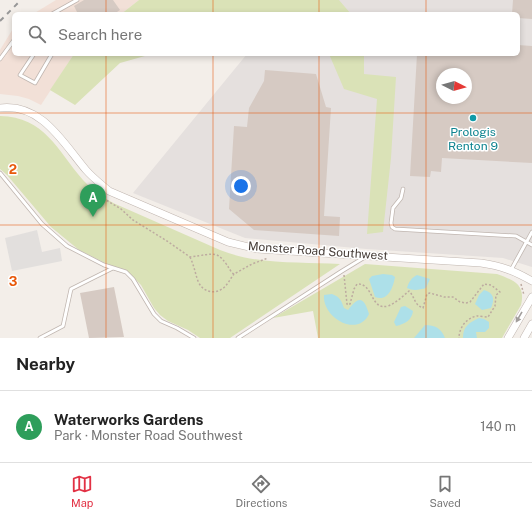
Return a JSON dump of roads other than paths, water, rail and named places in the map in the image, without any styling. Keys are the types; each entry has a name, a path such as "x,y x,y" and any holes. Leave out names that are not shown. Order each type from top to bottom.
{"street":[{"name":"Monster Road Southwest","path":"0,108 21,109 42,120 52,128 86,171 97,182 109,190 181,220 228,242 257,249 481,263 495,265 511,270 532,282"},
{"path":"508,338 529,296"},
{"path":"524,338 532,324"}],"lane":[{"path":"56,12 77,0"},
{"path":"0,59 12,43"},
{"path":"33,56 20,75 35,83 51,56"},
{"path":"0,173 42,224 67,246 104,265 126,272 133,279 154,314 161,321 194,338"},
{"path":"402,189 401,198 393,208 391,223 392,227 395,229 516,236 532,245"},
{"path":"511,270 532,232"},
{"path":"238,338 369,255"},
{"path":"40,338 63,326 71,290 113,268"}],"water":[{"path":"383,274 392,275 395,277 393,285 387,296 383,298 375,297 369,279 372,276"},
{"path":"417,275 430,279 426,288 412,290 407,288 410,280"},
{"path":"484,290 492,295 493,302 491,308 482,310 475,304 479,295"},
{"path":"332,294 339,298 344,308 348,310 358,300 363,301 369,314 364,321 357,324 349,325 342,322 334,317 325,303 324,295"},
{"path":"405,306 413,311 411,317 405,323 396,326 394,322 401,307"},
{"path":"479,318 489,322 489,328 485,332 476,332 477,338 463,338 467,325"},
{"path":"425,325 437,328 442,332 445,338 414,338"}],"railway":[{"path":"0,21 21,0"}],"place":[{"name":"Prologis Renton 9","path":"473,118"},
{"name":"Waterworks Gardens","path":"93,217"}]}
